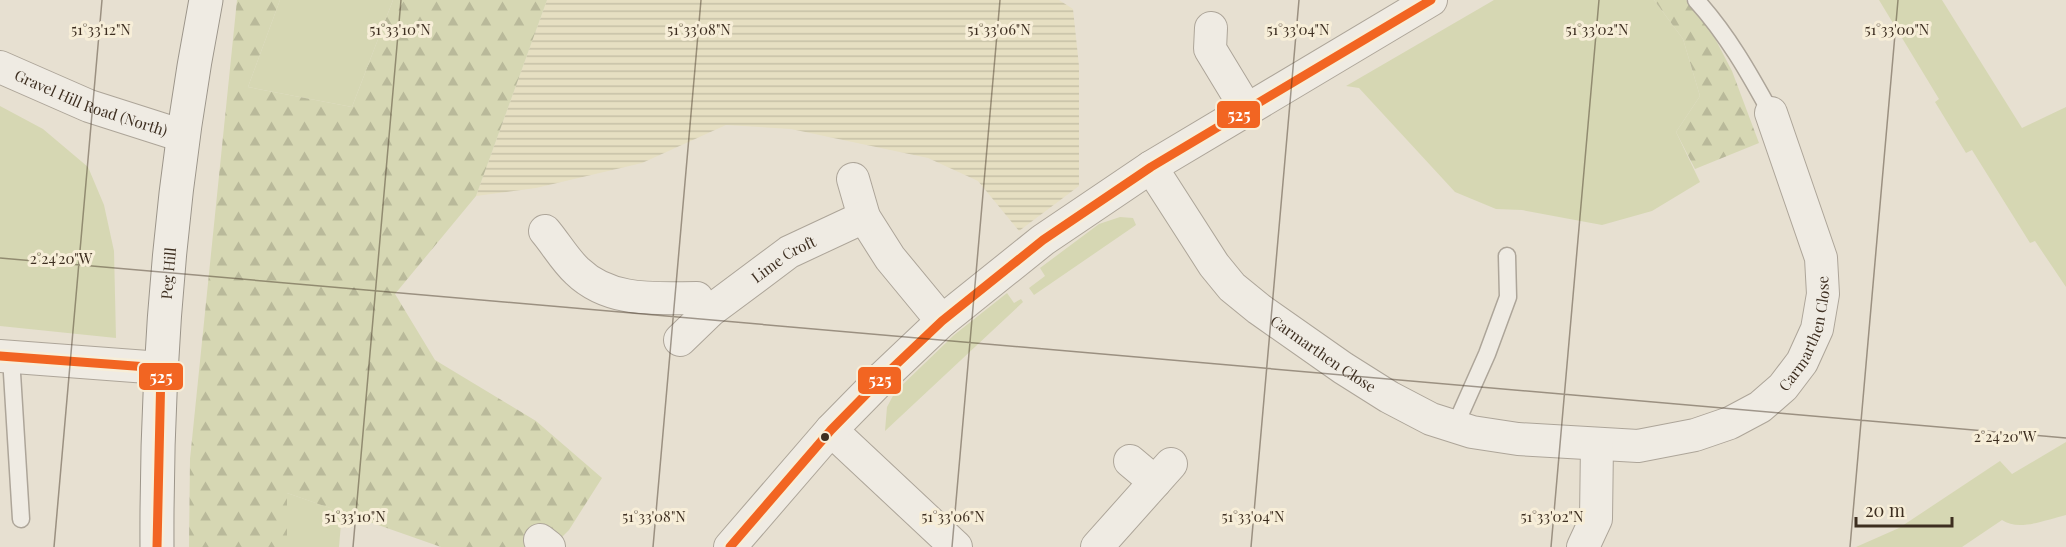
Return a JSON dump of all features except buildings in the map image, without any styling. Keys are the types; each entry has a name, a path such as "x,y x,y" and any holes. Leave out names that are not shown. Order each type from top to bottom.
{"main road":[{"name":"Peg Hill","path":"157,547 161,368 170,247 183,136 206,0"}],"street":[{"path":"730,547 831,430 885,376 942,321 1043,240 1150,167 1431,0"},
{"path":"1211,28 1210,49 1247,110"},
{"name":"Gravel Hill Road (North)","path":"0,67 88,106 183,136"},
{"name":"Carmarthen Close","path":"1150,167 1214,265 1232,287 1259,309 1379,391 1431,419 1472,432 1518,439 1638,446 1695,435 1730,423 1761,407 1783,387 1802,362 1817,328 1823,294 1821,258 1771,113"},
{"path":"853,179 864,217 890,258 942,321"},
{"name":"Lime Croft","path":"680,340 698,298 864,217"},
{"path":"545,231 576,271 591,283 610,292 636,298 698,298"},
{"path":"6,356 161,368"},
{"path":"831,430 956,547"},
{"path":"1583,547 1596,519 1597,444"},
{"path":"1097,547 1163,473 1130,461"}],"lane":[{"name":"Carmarthen Close","path":"1696,0 1716,21 1771,113"},
{"path":"1455,426 1508,297 1507,256"},
{"path":"6,356 21,519"}],"shaded area":[{"path":"547,0 1059,0 1073,9 1079,66 1079,186 1019,231 978,181 928,158 791,129 726,125 642,163 536,188 476,196"}],"green space":[{"path":"237,0 280,0 248,87 352,107 393,0 547,0 476,196 395,294 435,360 536,421 602,478 569,530 552,547 441,547 287,493 287,547 189,547 190,459"},
{"path":"280,0 393,0 352,107 248,87"},
{"path":"1494,0 1654,0 1683,39 1700,96 1676,132 1700,182 1652,211 1602,225 1522,210 1496,209 1455,192 1359,88 1346,86"},
{"path":"1654,0 1686,0 1709,27 1732,71 1759,143 1695,169 1676,132 1700,96 1683,39"},
{"path":"1879,0 1942,0 2022,128 2066,107 2066,287 2035,241 2030,243 1972,150 1966,153 1935,102 1939,99"},
{"path":"0,106 43,129 88,167 104,205 114,251 116,338 0,326"},
{"path":"1120,217 1133,218 1136,225 1034,295 1029,288 1045,276 1040,268 1099,224"},
{"path":"1007,293 1014,303 1021,299 1023,302 885,431 887,407 895,392 954,335"},
{"path":"2066,442 2066,515 2025,525 2002,520 1962,547 1856,547 1899,528 2000,461 2012,474"},
{"path":"287,493 342,512 339,547 287,547"}],"transit line":[{"name":"525","path":"730,547 831,430 884,376 942,321 1043,240 1151,167 1431,0"},
{"name":"525","path":"0,356 161,368 157,547"}]}
